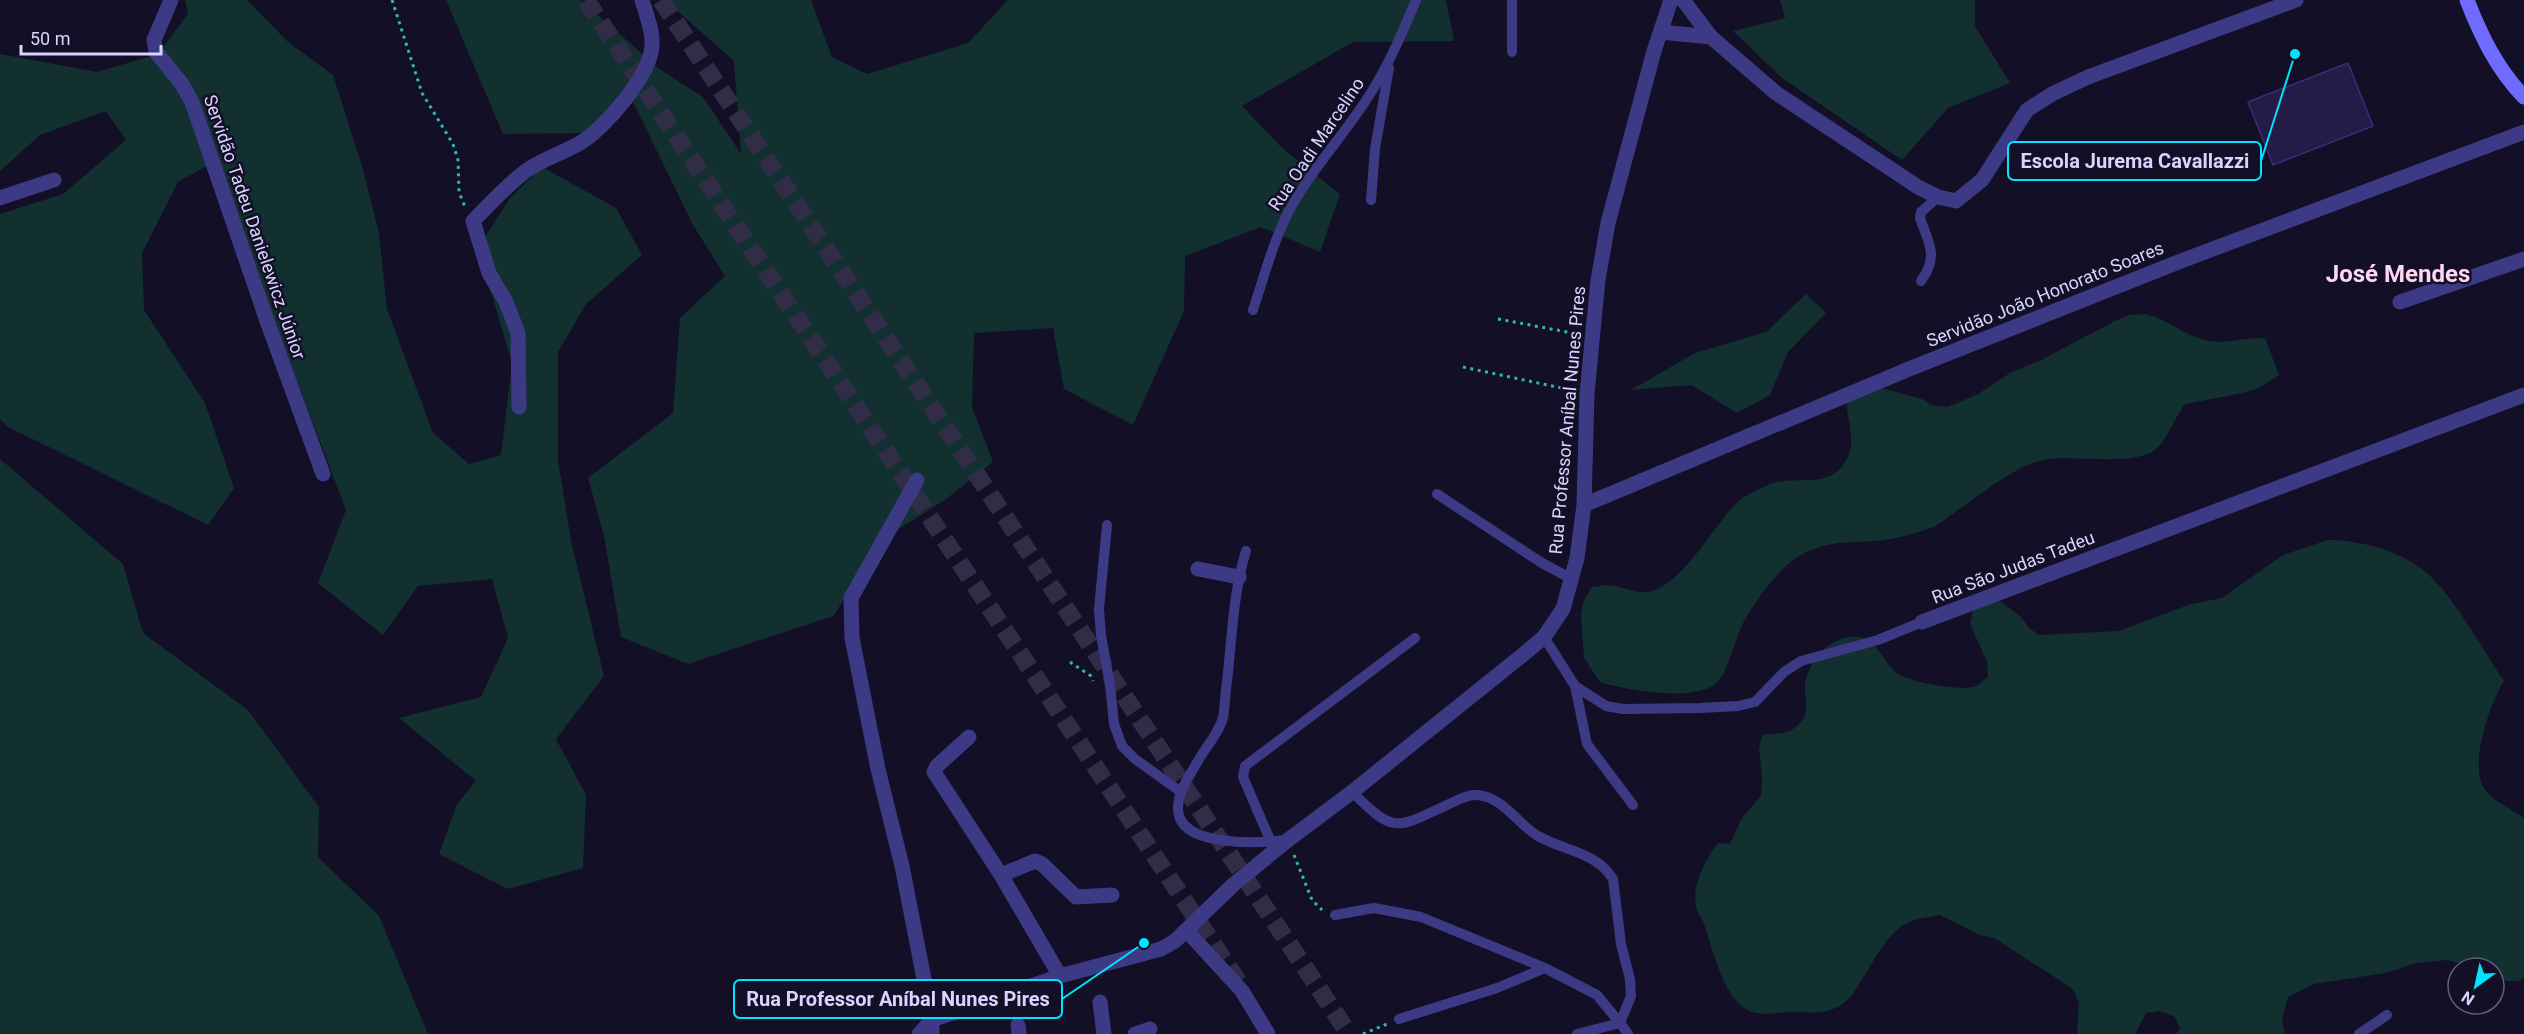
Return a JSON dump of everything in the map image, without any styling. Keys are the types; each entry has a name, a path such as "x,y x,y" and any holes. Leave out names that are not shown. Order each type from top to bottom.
{"main road":[{"path":"2467,0 2494,60 2524,97"}],"street":[{"name":"Servidão Tadeu Danielewicz Júnior","path":"171,0 154,40 156,52 182,84 192,102 267,321 323,474"},
{"path":"519,407 518,333 506,303 489,273 473,221 527,170 582,142 610,117 623,100 641,76 651,53 652,42 642,0"},
{"name":"Rua Professor Aníbal Nunes Pires","path":"932,1027 1060,976 1161,949 1175,941 1234,884 1544,637 1563,609 1572,579 1584,505 1591,336 1608,223 1671,0"},
{"path":"1683,0 1711,37 1799,109 1918,188 1938,197 1956,201 1982,180 2027,110 2052,94 2088,77 2296,0"},
{"path":"1661,32 1711,37"},
{"name":"Servidão João Honorato Soares","path":"1584,505 1909,369 2159,270 2524,132"},
{"path":"0,198 54,180"},
{"path":"2400,302 2524,259"},
{"name":"Rua São Judas Tadeu","path":"1922,622 2524,395"},
{"path":"917,480 851,598 850,619 878,769 902,866 932,1027 919,1034"},
{"path":"1198,569 1239,577"},
{"path":"969,737 937,766 934,772 1001,875 1060,976"},
{"path":"1001,875 1035,861 1042,864 1076,897 1112,894"},
{"path":"1186,930 1236,983 1268,1034"},
{"path":"1100,1002 1104,1034"},
{"path":"1135,1034 1150,1029"}],"lane":[{"name":"Rua Oadi Marcelino","path":"1253,310 1279,233 1289,211 1309,178 1371,92 1390,59 1416,0"},
{"path":"1512,0 1512,52"},
{"path":"1371,200 1375,149 1390,59"},
{"path":"1921,281 1929,270 1933,254 1920,218 1921,212 1938,197"},
{"path":"1437,494 1542,563 1572,579"},
{"path":"1107,525 1099,609 1114,724 1122,746 1181,792"},
{"path":"1246,551 1239,577 1222,718 1211,742 1181,792 1178,808 1180,819 1194,833 1237,842 1288,840"},
{"name":"Rua São Judas Tadeu","path":"1544,637 1575,686 1606,706 1623,709 1738,706 1755,702 1784,672 1802,661 1878,640 1922,622"},
{"path":"1271,842 1244,777 1245,766 1415,638"},
{"path":"1575,686 1587,744 1633,805"},
{"path":"1352,792 1377,817 1397,824 1409,823 1462,798 1475,795 1489,799 1516,816 1536,836 1575,850 1607,870 1613,879 1622,944 1630,980 1631,996 1620,1023"},
{"path":"1335,915 1374,908 1421,917 1545,968 1597,995 1628,1034"},
{"path":"1400,1019 1497,988 1545,968"},
{"path":"2359,1034 2387,1015"},
{"path":"1577,1034 1620,1023"}],"path":[{"path":"392,0 422,93 453,144 458,160 459,192 473,221"},
{"path":"1498,319 1591,336"},
{"path":"1463,367 1587,393"},
{"path":"1288,840 1312,900 1327,914 1335,915"},
{"path":"1363,1034 1400,1019"}],"green space":[{"path":"185,0 247,0 288,42 333,75 362,166 379,233 387,309 433,433 469,464 501,455 512,363 478,248 510,198 542,167 616,208 642,255 586,304 558,352 558,460 571,541 604,676 556,739 586,795 583,868 508,889 439,854 457,804 476,781 399,718 481,697 508,638 492,579 418,586 383,635 318,583 346,510 214,162 178,182 142,253 144,310 205,403 234,488 208,525 8,427 0,419 0,214 63,194 126,140 106,111 40,135 0,171 0,54 97,72 158,54 188,14"},
{"path":"446,0 581,0 658,68 703,97 741,154 734,61 665,0 811,0 832,57 867,74 968,43 1008,0 1446,0 1454,41 1353,42 1242,106 1283,149 1340,194 1320,252 1261,227 1185,256 1184,311 1133,425 1064,389 1053,328 974,333 972,407 993,462 946,499 885,538 833,616 688,664 621,637 604,536 588,478 673,413 680,318 725,276 693,225 632,100 586,133 503,134"},
{"path":"1780,0 1975,0 1975,26 2010,83 1948,108 1902,160 1782,78 1733,31 1785,18"},
{"path":"1806,294 1826,313 1788,352 1770,395 1737,413 1691,385 1631,390 1695,353 1766,332"},
{"path":"2145,314 2205,340 2220,342 2265,338 2279,375 2259,388 2243,393 2185,404 2166,437 2152,452 2128,458 2069,458 2032,463 2009,475 1931,528 1879,541 1826,545 1803,554 1785,567 1758,599 1740,630 1723,674 1715,684 1705,689 1659,693 1611,685 1600,682 1584,658 1581,614 1584,600 1592,587 1604,585 1643,592 1655,590 1679,574 1730,510 1746,496 1778,482 1819,479 1837,472 1849,456 1851,447 1847,394 1874,386 1922,399 1931,405 1948,407 1978,394 2010,373 2041,360 2115,321 2129,315"},
{"path":"0,459 123,564 143,633 248,710 319,807 318,857 379,916 428,1034 0,1034"},
{"path":"2328,540 2365,544 2413,563 2445,592 2504,681 2487,719 2479,767 2481,781 2486,791 2524,818 2524,978 2517,981 2506,980 2506,956 2446,956 2446,960 2416,963 2386,973 2314,984 2288,997 2282,1020 2285,1034 2176,1034 2180,1029 2175,1017 2160,1011 2146,1013 2135,1034 2077,1034 2079,1003 2073,989 1994,938 1980,935 1940,915 1901,926 1883,947 1852,995 1836,1008 1817,1012 1761,1014 1745,1009 1736,1001 1722,977 1697,910 1695,902 1697,884 1708,858 1718,843 1730,844 1742,818 1761,796 1762,776 1759,749 1762,735 1787,732 1800,723 1804,717 1806,679 1813,662 1825,648 1841,639 1859,637 1866,639 1876,647 1898,674 1935,685 1957,688 1973,687 1988,677 1987,662 1970,624 1973,610 1996,598 2021,617 2030,629 2040,635 2119,631 2191,604 2222,598 2283,555"}],"building":[{"path":"2348,63 2373,126 2273,165 2248,102"}],"tunnel":[{"path":"586,0 1239,983"},
{"path":"661,0 1349,1034"}],"place":[{"name":"Escola Jurema Cavallazzi","path":"2295,54"},
{"name":"Rua Professor Aníbal Nunes Pires","path":"1144,943"}],"district":[{"name":"José Mendes","path":"2398,274"}]}
